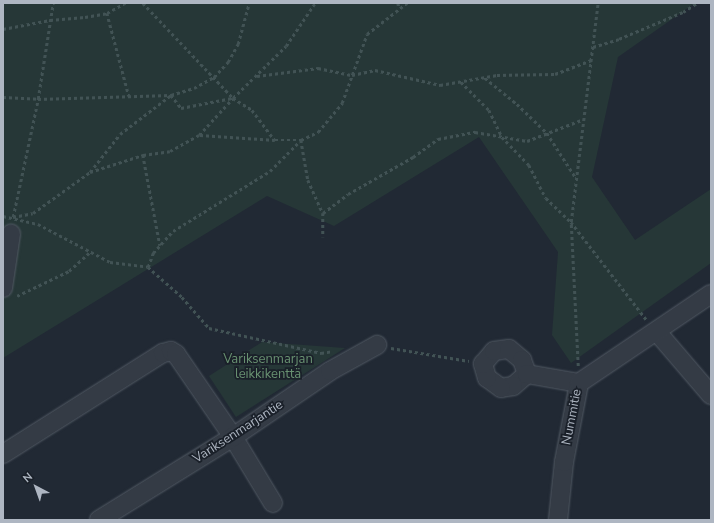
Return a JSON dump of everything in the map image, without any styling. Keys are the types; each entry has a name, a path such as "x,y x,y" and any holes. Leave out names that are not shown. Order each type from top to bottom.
{"street":[{"path":"6,294 12,226"},
{"name":"Nummitie","path":"558,520 564,462 579,383 657,332 711,294"},
{"path":"657,332 711,395"},
{"name":"Variksenmarjantie","path":"99,520 232,437 330,372 377,345"},
{"path":"509,349 522,360 527,374 513,386 501,388 487,378 483,364 494,351 509,349"},
{"path":"3,454 163,353 171,351 176,354 232,437 273,503"},
{"path":"527,374 579,383"}],"path":[{"path":"12,226 38,99 53,3"},
{"path":"3,29 50,20 85,17 107,12 126,3"},
{"path":"144,3 233,98 252,110 275,140"},
{"path":"3,97 38,99 170,95 194,88 214,77 228,62 238,44 249,3"},
{"path":"90,172 143,156 170,151 199,135 233,98 286,46 315,3"},
{"path":"398,3 399,7"},
{"path":"148,268 153,253 174,232 200,213 270,171 301,140 318,132 342,103 367,34 399,7 406,3"},
{"path":"579,383 571,222 598,3"},
{"path":"593,47 619,39 683,12 697,3"},
{"path":"107,12 129,96"},
{"path":"257,76 318,68 352,75 375,70 440,85 485,77 555,74 591,60"},
{"path":"485,77 517,104 547,134 577,180"},
{"path":"461,82 489,110 502,137 529,165 546,198 571,222 657,332"},
{"path":"170,95 181,108 233,98"},
{"path":"12,226 33,213 90,172 120,134 170,95"},
{"path":"323,213 348,194 414,157 438,139 475,132 527,141 584,119"},
{"path":"199,135 275,140 301,140"},
{"path":"301,140 308,180 323,213 323,237"},
{"path":"143,156 160,245"},
{"path":"3,216 12,226"},
{"path":"12,226 38,224 110,262 148,268 182,297 210,328 321,353 335,351"},
{"path":"6,294 22,292 69,271 90,252"},
{"path":"377,345 483,364"}],"green space":[{"path":"3,3 695,3 618,57 592,177 635,240 711,189 711,263 571,363 552,335 558,252 479,137 334,226 267,196 3,358"},
{"name":"Variksenmarjan leikkikenttä","path":"262,342 345,348 236,417 209,376"}]}
